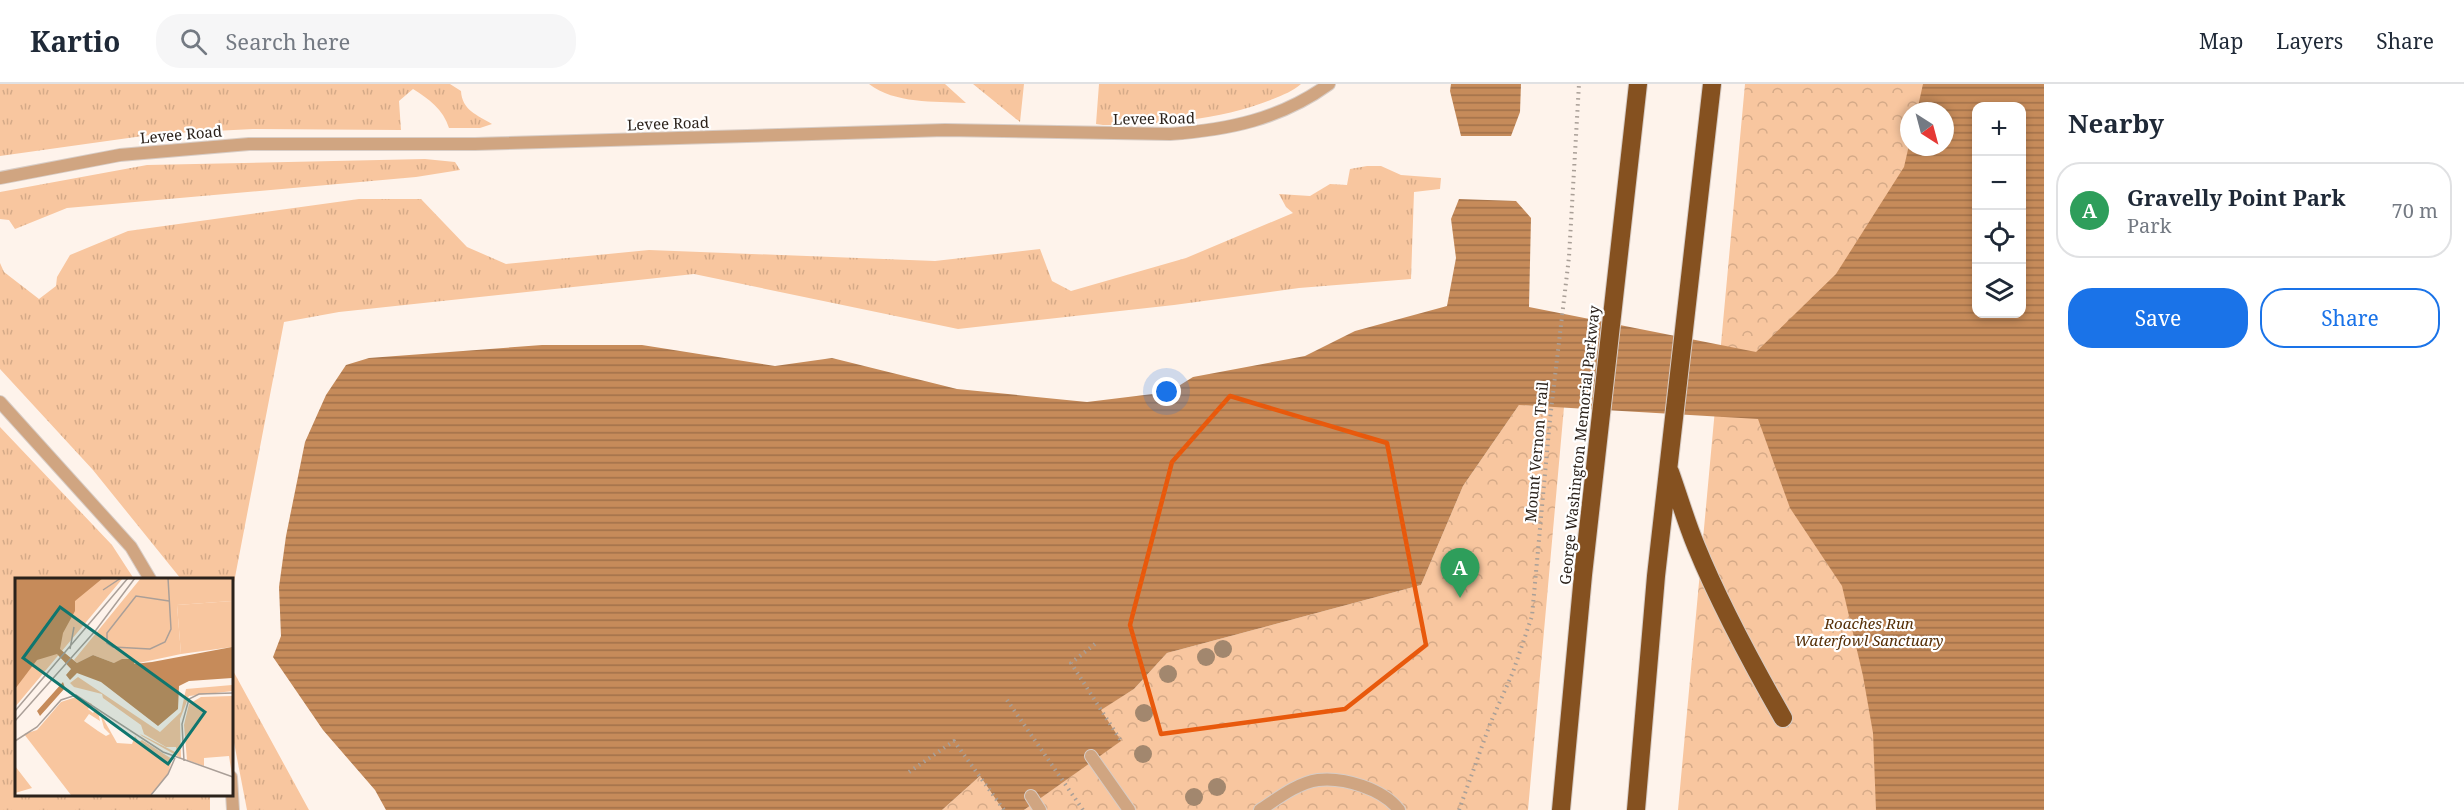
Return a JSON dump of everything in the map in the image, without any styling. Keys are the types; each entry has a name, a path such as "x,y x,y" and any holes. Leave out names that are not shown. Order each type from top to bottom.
{"highway":[{"name":"George Washington Memorial Parkway","path":"1561,810 1595,461 1638,84"},
{"path":"1636,810 1656,576 1712,84"},
{"path":"1669,468 1695,545 1712,583 1731,623 1783,718"}],"lane":[{"name":"Levee Road","path":"0,178 120,155 249,144 475,144 945,130 1170,134 1207,132 1248,124 1287,109 1329,84"},
{"path":"0,402 131,547 149,578"},
{"path":"1091,756 1129,810"},
{"path":"1260,810 1291,790 1317,780 1344,782 1371,790 1394,803 1399,810"},
{"path":"232,794 233,810"},
{"path":"1030,796 1040,810"}],"path":[{"name":"Mount Vernon Trail","path":"1459,810 1490,724 1513,672 1532,616 1550,418 1569,257 1579,84"},
{"path":"1095,644 1071,663 1121,741"},
{"path":"1007,700 1083,810"},
{"path":"909,772 954,741 1004,810"}],"highlighted area":[{"path":"1230,396 1387,443 1426,645 1345,709 1161,734 1130,625 1172,462"}],"green space":[{"path":"0,84 450,84 461,91 464,103 471,111 492,124 480,128 449,128 435,105 413,89 399,101 401,130 253,129 157,134 0,156"},
{"path":"869,84 945,84 966,103 903,98"},
{"path":"973,84 1024,84 1020,122"},
{"path":"1099,84 1301,84 1273,99 1210,117 1146,124 1103,125 1096,124"},
{"name":"Roaches Run Waterfowl Sanctuary","path":"1745,84 2044,84 2044,810 1678,810"},
{"path":"425,159 455,162 460,170 416,177 67,208 15,229 9,220 0,219 0,192 147,165"},
{"path":"1381,166 1401,175 1441,178 1440,189 1414,192 1411,279 1299,288 1174,305 958,329 694,274 339,312 284,322 232,593 232,578 180,578 93,470 0,369 0,263 4,272 39,299 56,286 57,277 70,255 128,231 359,199 421,199 467,247 506,264 649,250 935,261 1040,249 1052,281 1071,291 1186,258 1293,213 1286,207 1279,194 1310,196 1330,184 1347,185 1350,169"},
{"path":"1519,405 1564,407 1528,810 1024,810 1120,741 1100,710 1134,689 1167,653 1421,585 1463,486"},
{"path":"0,427 112,545 133,578 15,578 15,795 210,795 210,810 0,810"},
{"path":"232,669 309,810 247,810 232,732"},
{"path":"980,776 1003,810 942,810"}],"shaded area":[{"path":"1451,84 1521,84 1520,112 1511,136 1461,136 1450,91"},
{"path":"1923,84 2044,84 2044,810 1876,810 1873,733 1863,676 1842,586 1790,508 1758,419 1519,405 1463,486 1421,585 1167,653 1134,689 1101,710 1121,741 1024,810 1003,810 980,776 942,810 386,810 375,790 323,730 273,657 281,636 279,587 286,536 305,442 326,395 346,365 369,358 542,345 642,345 775,366 832,358 957,389 1087,402 1169,392 1193,377 1305,356 1355,331 1447,306 1456,258 1451,219 1459,199 1516,201 1531,218 1529,307 1756,352 1836,274 1904,167 1906,156 1954,156 1954,102 1919,102"}],"place":[{"name":"Gravelly Point Park","path":"1460,598"}]}
